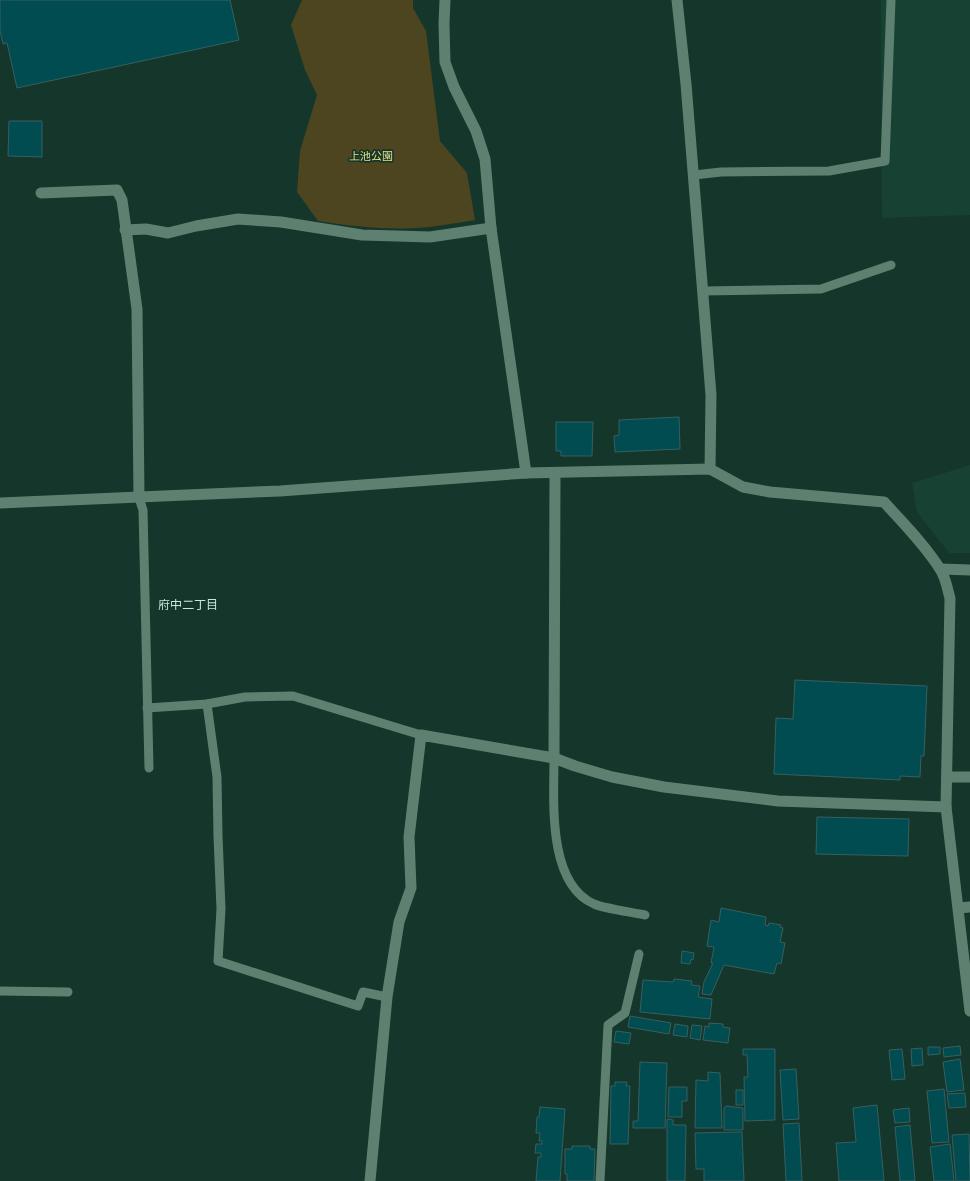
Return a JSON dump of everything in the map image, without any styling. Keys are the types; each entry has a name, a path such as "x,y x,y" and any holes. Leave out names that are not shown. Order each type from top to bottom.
{"street":[{"path":"445,0 444,24 446,62 454,87 476,130 485,159 491,228 526,474"},
{"path":"677,0 704,291 711,395 710,470"},
{"path":"41,193 117,190 122,200 137,309 139,498"},
{"path":"125,230 146,230 168,233 196,226 238,219 281,222 362,235 430,237 491,228"},
{"path":"0,503 288,491 526,474 710,470 742,487 778,493 884,502 901,520 940,569 946,580 950,598 946,807 970,1011"},
{"path":"554,758 555,474"},
{"path":"940,569 970,570"},
{"path":"370,1181 387,997 399,922 411,888 409,837 421,734 554,758 612,777 664,787 778,801 946,807"},
{"path":"947,777 970,777"},
{"path":"959,908 970,907"}],"lane":[{"path":"694,175 721,172 829,171 885,161 891,0"},
{"path":"704,291 821,290 891,265"},
{"path":"139,498 142,510 149,768"},
{"path":"147,708 207,704 245,697 293,696 421,734"},
{"path":"207,704 217,777 221,909 218,961 358,1006 363,992 387,997"},
{"path":"554,758 554,813 562,866 574,890 594,904 645,915"},
{"path":"600,1181 608,1025 625,1013 639,954"},
{"path":"0,991 68,992"}],"shaded area":[{"path":"881,0 970,0 970,215 882,218"},
{"path":"970,465 970,553 949,553 917,512 912,483"}],"green space":[{"name":"上池公園","path":"302,0 413,0 413,8 426,31 440,141 467,173 475,220 417,228 367,227 318,221 297,192 300,151 317,95 305,70 291,25"}],"building":[{"path":"0,0 230,0 239,40 17,88 7,43 3,44 0,30"},
{"path":"9,121 42,121 42,157 8,156"},
{"path":"679,417 680,449 615,452 614,436 619,435 619,420"},
{"path":"556,422 593,422 592,456 561,456 561,451 556,451"},
{"path":"795,680 927,686 924,756 921,756 920,777 900,776 900,780 774,774 776,718 793,719"},
{"path":"817,817 909,819 908,856 816,854"},
{"path":"721,908 766,917 765,925 768,926 769,923 781,925 780,927 783,928 780,942 785,943 781,964 777,963 774,974 724,965 711,995 702,994 704,982 713,963 711,963 714,947 707,946 711,920 719,922"},
{"path":"682,951 694,953 693,960 691,959 690,964 681,963"},
{"path":"674,979 692,981 691,985 700,986 698,997 712,999 710,1019 640,1012 643,980 673,982"},
{"path":"630,1016 671,1023 669,1034 628,1027"},
{"path":"709,1023 723,1024 723,1027 730,1028 728,1043 703,1040 705,1026 709,1027"},
{"path":"675,1024 688,1026 687,1037 673,1035"},
{"path":"692,1025 702,1026 700,1040 690,1038"},
{"path":"616,1031 631,1033 629,1044 614,1042"},
{"path":"960,1046 961,1055 944,1057 943,1048"},
{"path":"928,1047 940,1047 940,1054 928,1055"},
{"path":"922,1048 923,1065 912,1066 911,1049"},
{"path":"743,1049 775,1049 775,1120 745,1121 744,1077 748,1077 747,1055 743,1055"},
{"path":"902,1049 905,1079 892,1080 889,1050"},
{"path":"960,1059 964,1090 947,1092 943,1062"},
{"path":"640,1062 667,1063 665,1128 633,1128 633,1121 638,1121"},
{"path":"796,1069 799,1119 783,1120 780,1070"},
{"path":"708,1072 720,1073 722,1128 695,1128 696,1080 708,1081"},
{"path":"615,1082 627,1082 626,1086 630,1086 628,1144 610,1144 611,1086 615,1086"},
{"path":"669,1087 687,1087 687,1101 682,1101 682,1117 668,1117"},
{"path":"944,1089 949,1142 932,1143 927,1091"},
{"path":"736,1090 743,1090 743,1105 736,1105"},
{"path":"965,1093 966,1107 949,1108 947,1094"},
{"path":"877,1105 884,1181 839,1181 836,1143 856,1142 853,1108"},
{"path":"726,1106 743,1108 743,1130 724,1130 724,1108"},
{"path":"540,1107 565,1109 560,1181 536,1181 538,1157 541,1157 541,1153 535,1153 536,1144 542,1144 542,1141 539,1141 540,1133 536,1133 537,1117 539,1117"},
{"path":"909,1108 910,1122 895,1123 893,1110"},
{"path":"667,1119 673,1120 673,1125 686,1125 685,1181 667,1181"},
{"path":"799,1123 802,1181 786,1181 783,1124"},
{"path":"910,1125 915,1181 900,1181 895,1127"},
{"path":"742,1132 744,1181 704,1181 704,1169 696,1169 695,1133"},
{"path":"969,1134 970,1181 956,1181 952,1135"},
{"path":"950,1144 954,1181 934,1181 930,1147"},
{"path":"572,1146 590,1146 590,1149 595,1149 594,1181 567,1181 567,1174 565,1174 565,1149 572,1149"}],"district":[{"name":"府中二丁目","path":"188,605"}]}
